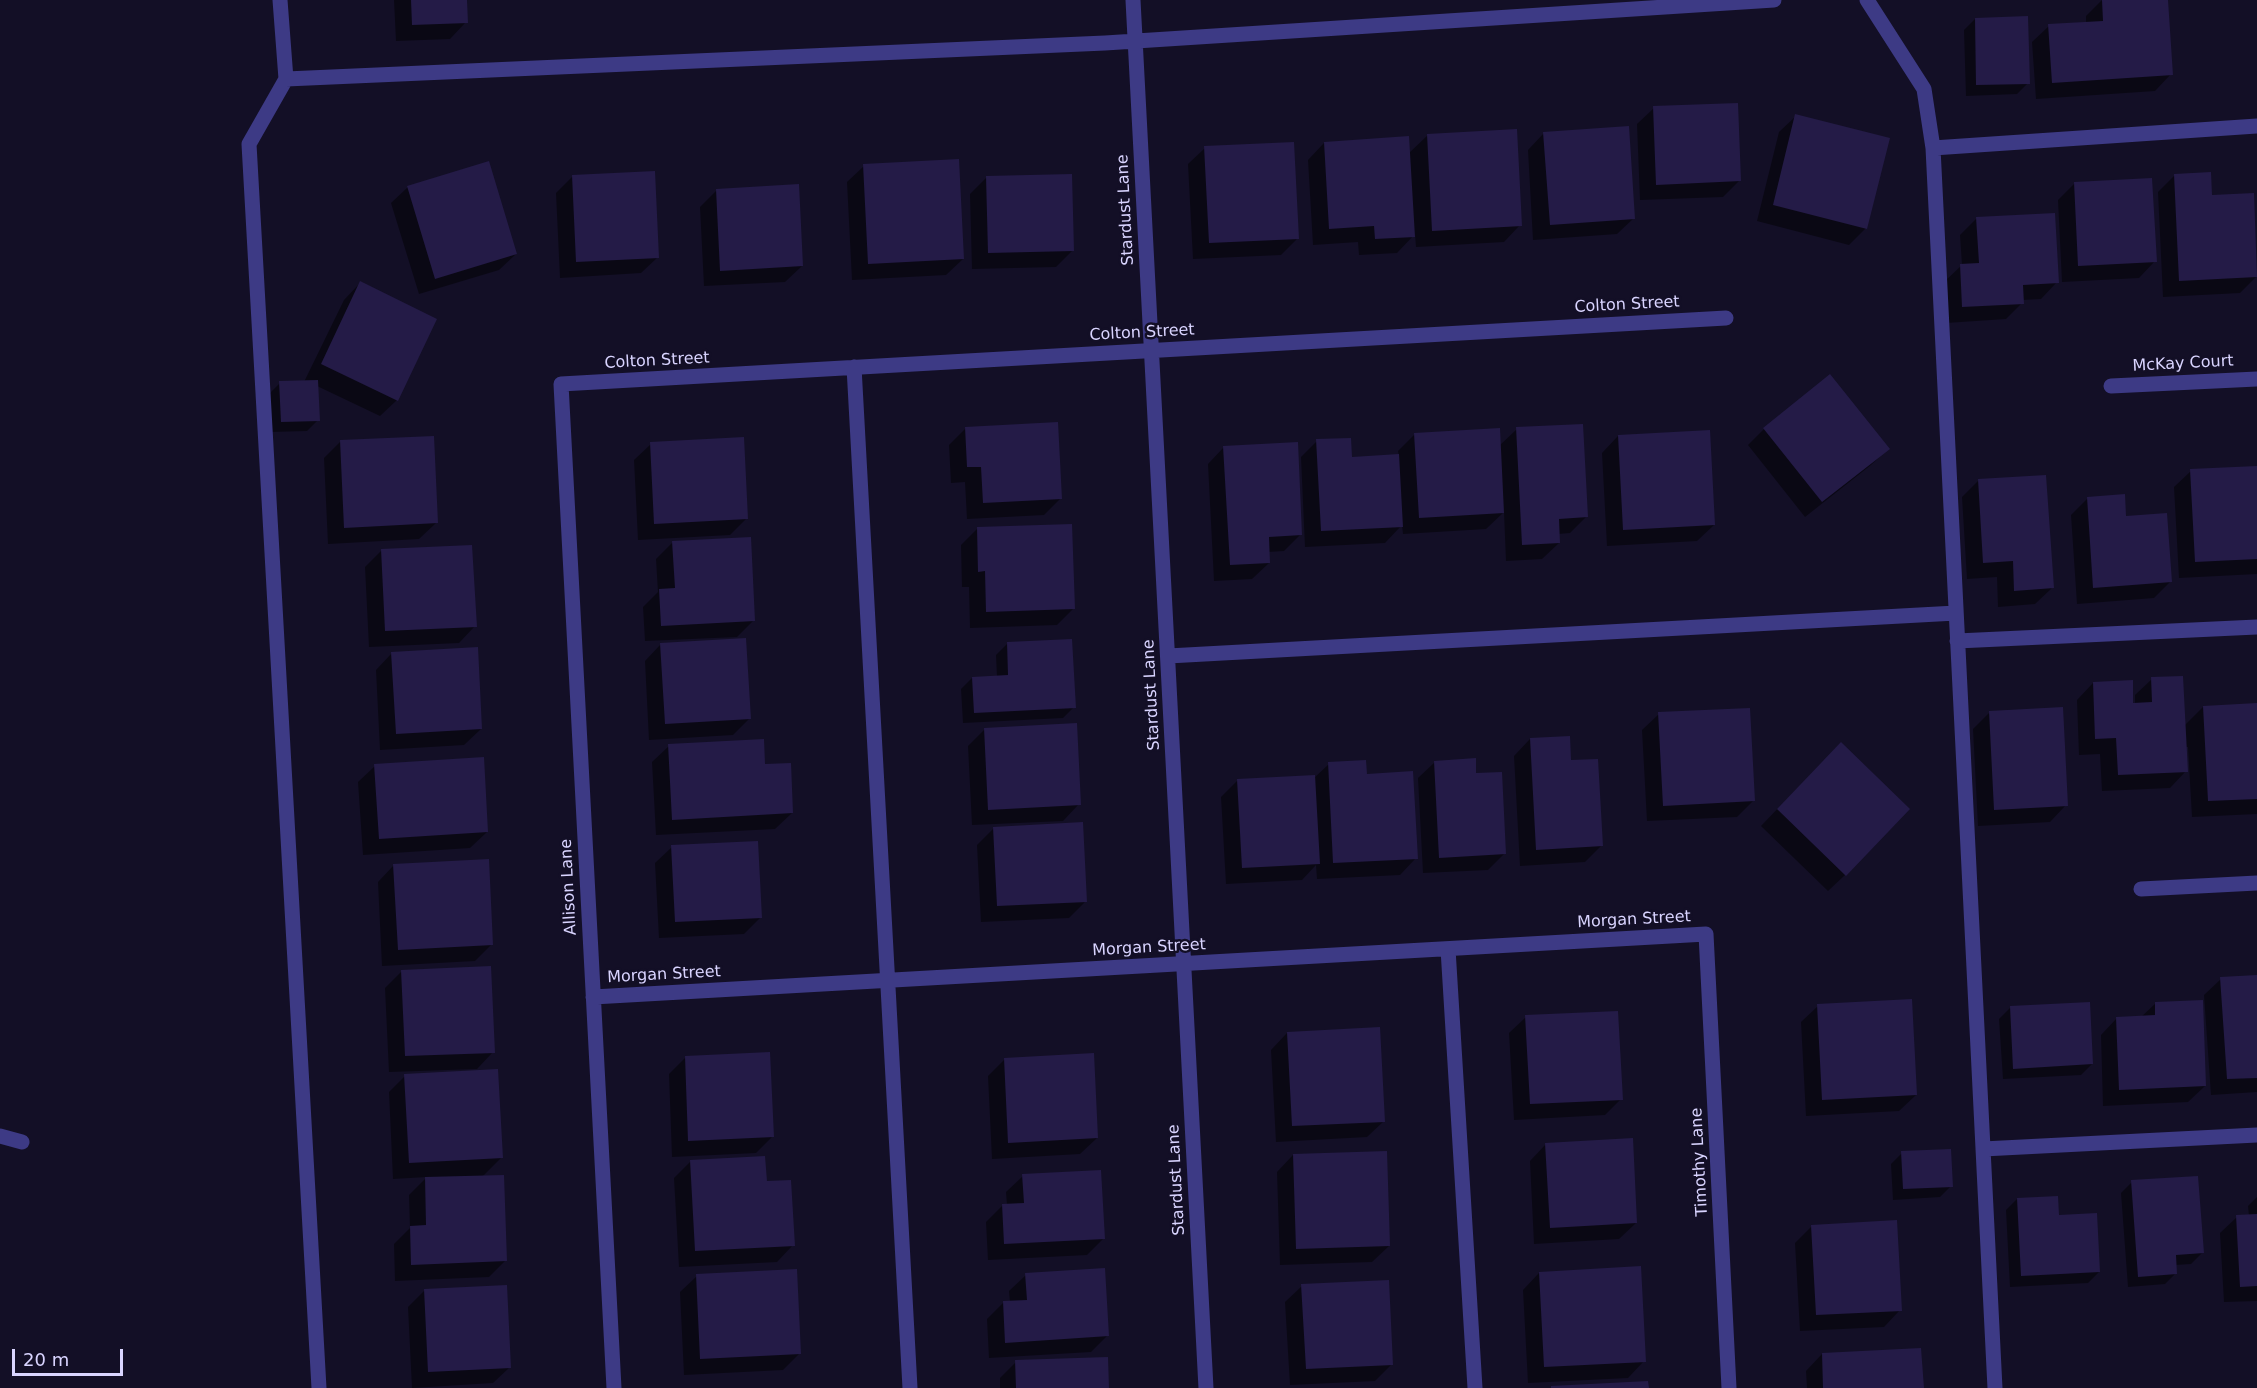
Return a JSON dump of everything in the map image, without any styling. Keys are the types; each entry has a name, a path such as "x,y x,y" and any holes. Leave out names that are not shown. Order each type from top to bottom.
{"street":[{"path":"280,0 286,80 249,144 319,1388"},
{"name":"Stardust Lane","path":"1133,0 1206,1388"},
{"path":"286,80 1135,40 1774,0"},
{"path":"1867,0 1924,89 1933,148 1995,1388"},
{"path":"1933,148 2257,126"},
{"name":"Colton Street","path":"561,384 1726,318"},
{"path":"854,367 910,1388"},
{"name":"McKay Court","path":"2111,386 2257,379"},
{"name":"Allison Lane","path":"561,384 614,1388"},
{"path":"1168,656 1956,613"},
{"path":"1958,641 2257,627"},
{"path":"2141,889 2257,884"},
{"name":"Morgan Street","path":"593,997 1706,934"},
{"name":"Timothy Lane","path":"1706,934 1729,1388"},
{"path":"1448,949 1475,1388"},
{"path":"1983,1149 2257,1135"},
{"path":"0,1136 22,1142"}],"building":[{"path":"411,0 467,0 468,23 412,25"},
{"path":"2102,0 2168,0 2173,75 2052,83 2048,24 2103,21"},
{"path":"2028,16 2030,84 1976,85 1975,18"},
{"path":"1738,103 1741,181 1656,185 1653,106"},
{"path":"1795,114 1890,138 1867,229 1773,205"},
{"path":"1629,126 1635,219 1550,225 1543,132"},
{"path":"1517,129 1522,226 1432,231 1427,134"},
{"path":"1409,136 1415,237 1375,239 1374,226 1329,229 1324,142"},
{"path":"1294,142 1299,239 1209,243 1204,146"},
{"path":"959,159 964,259 868,264 863,164"},
{"path":"489,161 517,254 435,279 407,186"},
{"path":"655,171 659,258 576,262 572,175"},
{"path":"2211,172 2212,195 2254,193 2257,277 2179,281 2174,174"},
{"path":"1072,174 1074,251 988,253 986,176"},
{"path":"2152,178 2157,262 2078,266 2074,182"},
{"path":"799,184 803,266 720,271 716,189"},
{"path":"2055,213 2059,283 2023,285 2024,304 1962,307 1960,264 1979,263 1976,217"},
{"path":"360,281 437,319 398,401 321,364"},
{"path":"1830,374 1890,449 1822,502 1763,428"},
{"path":"318,380 320,421 281,422 279,381"},
{"path":"1058,422 1062,499 983,503 981,467 967,467 965,427"},
{"path":"1583,424 1588,517 1559,519 1560,543 1522,545 1516,427"},
{"path":"1500,428 1504,513 1419,518 1414,433"},
{"path":"1710,430 1715,525 1623,530 1618,435"},
{"path":"434,436 438,523 344,528 340,440"},
{"path":"744,437 748,519 654,524 650,442"},
{"path":"1351,438 1352,457 1399,454 1403,527 1321,531 1316,439"},
{"path":"1298,442 1302,535 1269,537 1270,563 1230,565 1223,446"},
{"path":"2257,466 2257,559 2195,562 2190,469"},
{"path":"2046,475 2054,588 2014,591 2013,561 1983,563 1978,479"},
{"path":"2125,494 2126,516 2167,513 2172,582 2093,588 2087,497"},
{"path":"1072,524 1075,609 986,612 985,571 978,572 977,527"},
{"path":"751,537 755,621 661,626 659,589 675,588 672,541"},
{"path":"472,545 477,627 385,631 381,549"},
{"path":"746,638 751,719 665,724 660,643"},
{"path":"1072,639 1076,708 974,713 972,677 1008,675 1007,642"},
{"path":"478,647 482,729 396,734 391,652"},
{"path":"2183,676 2188,772 2118,775 2116,738 2095,739 2093,682 2133,680 2133,703 2152,702 2151,677"},
{"path":"2257,703 2257,799 2208,801 2203,706"},
{"path":"2063,707 2068,806 1994,810 1989,711"},
{"path":"1750,708 1755,801 1663,806 1658,712"},
{"path":"1077,723 1081,805 988,810 984,728"},
{"path":"1570,736 1571,760 1598,759 1603,846 1536,850 1530,738"},
{"path":"764,739 765,764 791,763 793,813 672,820 668,744"},
{"path":"1841,742 1910,809 1846,876 1777,809"},
{"path":"484,757 488,832 379,839 374,764"},
{"path":"1476,758 1476,773 1502,772 1506,854 1439,858 1434,761"},
{"path":"1366,760 1367,774 1413,771 1418,859 1333,863 1328,762"},
{"path":"1315,775 1320,864 1242,868 1237,779"},
{"path":"1083,822 1087,902 997,906 993,827"},
{"path":"758,841 762,918 675,922 671,845"},
{"path":"489,859 493,945 398,950 393,864"},
{"path":"491,966 495,1053 405,1056 401,970"},
{"path":"2257,975 2257,1078 2227,1079 2220,977"},
{"path":"1912,999 1917,1095 1822,1100 1817,1004"},
{"path":"2203,1000 2206,1086 2119,1090 2116,1017 2155,1015 2155,1002"},
{"path":"2090,1002 2093,1064 2013,1069 2010,1006"},
{"path":"1618,1011 1623,1100 1530,1104 1525,1015"},
{"path":"1380,1027 1385,1122 1292,1126 1287,1032"},
{"path":"770,1052 774,1137 688,1141 685,1056"},
{"path":"1094,1053 1098,1138 1008,1143 1004,1058"},
{"path":"498,1069 503,1158 409,1163 404,1074"},
{"path":"1633,1138 1637,1223 1550,1228 1545,1143"},
{"path":"1951,1149 1953,1187 1903,1189 1901,1151"},
{"path":"1387,1151 1390,1246 1296,1249 1293,1154"},
{"path":"765,1156 767,1181 791,1180 795,1246 695,1251 690,1160"},
{"path":"1101,1170 1105,1239 1004,1244 1002,1204 1024,1203 1022,1174"},
{"path":"504,1175 507,1261 411,1265 410,1226 426,1225 425,1177"},
{"path":"2198,1176 2204,1253 2176,1255 2177,1274 2138,1277 2131,1180"},
{"path":"2058,1196 2059,1215 2097,1213 2100,1272 2021,1276 2017,1198"},
{"path":"2257,1214 2257,1286 2240,1287 2236,1215"},
{"path":"1897,1220 1902,1311 1816,1315 1811,1225"},
{"path":"1641,1266 1646,1362 1544,1367 1539,1272"},
{"path":"1105,1268 1109,1336 1005,1343 1003,1301 1027,1300 1025,1273"},
{"path":"797,1269 801,1354 700,1359 696,1274"},
{"path":"1389,1280 1393,1365 1306,1369 1301,1284"},
{"path":"507,1285 511,1368 428,1372 424,1289"},
{"path":"1921,1348 1924,1388 1823,1388 1822,1353"},
{"path":"1108,1357 1109,1388 1016,1388 1015,1360"},
{"path":"1648,1381 1649,1388 1551,1388 1551,1386"}]}
